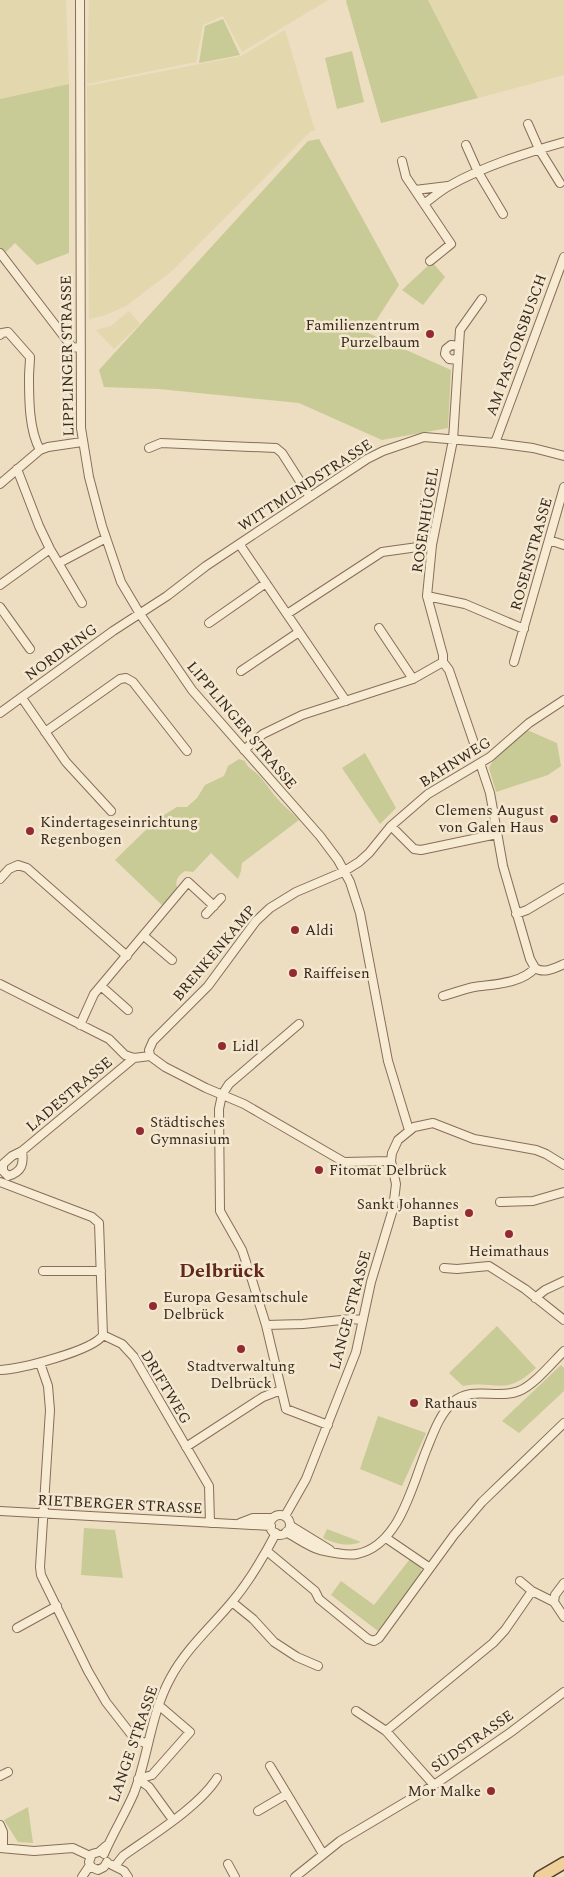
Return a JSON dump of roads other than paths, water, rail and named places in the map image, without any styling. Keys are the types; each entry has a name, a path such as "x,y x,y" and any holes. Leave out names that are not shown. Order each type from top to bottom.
{"main road":[{"path":"540,1877 564,1863"}],"street":[{"name":"LIPPLINGER STRASSE","path":"80,0 80,428 96,507 121,582 140,614 192,690 330,848 338,860 354,892 360,913 388,1061 409,1130"},
{"path":"528,124 560,183"},
{"path":"424,204 448,186 478,172 564,142"},
{"path":"466,145 478,172 503,214"},
{"path":"402,160 406,177 451,244 430,260"},
{"path":"415,190 448,186"},
{"path":"0,253 72,347 80,348"},
{"name":"AM PASTORSBUSCH","path":"495,443 564,257"},
{"path":"458,360 449,359 445,354 446,349 451,346 459,346 460,330 482,299"},
{"path":"0,335 8,332 30,357 29,374 32,421 36,443 40,450"},
{"name":"ROSENHÜGEL","path":"459,346 453,440 432,545 427,596 443,655 443,662 449,670 475,746"},
{"name":"WITTMUNDSTRASSE","path":"140,614 206,566 367,459 383,451 424,438 495,443 533,448 564,456"},
{"path":"1,482 40,450 82,442"},
{"path":"149,448 161,443 276,448 282,453 310,497"},
{"path":"17,469 50,549 82,603"},
{"name":"ROSENSTRASSE","path":"514,662 564,487"},
{"path":"58,563 106,538"},
{"path":"549,540 564,545"},
{"path":"240,545 346,701"},
{"path":"287,614 382,552 432,545"},
{"path":"0,585 50,549"},
{"path":"208,622 266,583"},
{"name":"ROSENSTRASSE","path":"427,596 465,604 524,628"},
{"path":"0,607 30,649"},
{"name":"NORDRING","path":"0,713 113,631 140,614"},
{"path":"379,628 413,680"},
{"path":"241,671 299,632"},
{"path":"244,750 263,734 302,715 413,680 443,662"},
{"path":"45,732 120,679 126,678 133,682 187,751"},
{"path":"22,698 66,762 111,811"},
{"name":"BAHNWEG","path":"343,872 369,853 391,826 428,794 504,747 529,723 564,700"},
{"path":"480,763 490,793 503,866 531,962 538,971 545,971 564,964"},
{"path":"391,826 414,849 421,850 497,834"},
{"path":"0,879 9,869 18,865 27,868 126,956"},
{"name":"BRENKENKAMP","path":"150,1056 149,1050 153,1041 208,986 256,920 289,896 343,872"},
{"path":"80,1024 94,994 188,882 214,906"},
{"path":"516,914 527,910 564,888"},
{"path":"206,914 221,898"},
{"path":"144,936 172,960"},
{"path":"444,996 515,980 528,975 535,968"},
{"path":"0,984 109,1039 125,1055 134,1058 150,1056 165,1067 244,1104 344,1162 392,1161 395,1145 409,1130 418,1126 434,1124 474,1139 536,1150 564,1165"},
{"path":"101,986 128,1010"},
{"path":"299,1024 229,1084 222,1095 219,1109 220,1211 242,1250 266,1324 286,1409 328,1425"},
{"name":"LADESTRASSE","path":"8,1176 3,1171 3,1164 12,1156 22,1151 134,1058"},
{"name":"LADESTRASSE","path":"3,1183 8,1176 16,1174 20,1170 23,1160 22,1151"},
{"name":"LANGE STRASSE","path":"285,1516 306,1479 356,1352 371,1282 394,1209 396,1184 392,1161"},
{"path":"0,1370 14,1370 40,1364 96,1342 103,1335 100,1228 96,1219 3,1183"},
{"path":"500,1202 533,1201 564,1192"},
{"path":"444,1268 457,1270 489,1266 525,1289 564,1320"},
{"path":"43,1271 101,1271"},
{"path":"536,1298 545,1290 564,1281"},
{"path":"266,1324 303,1324 351,1319 363,1320"},
{"name":"DRIFTWEG","path":"103,1335 122,1344 134,1357 209,1486 210,1523"},
{"path":"289,1529 339,1554 356,1554 379,1545 386,1538 404,1508 436,1426 452,1403 472,1393 498,1394 519,1391 564,1351"},
{"path":"40,1364 48,1386 50,1410 41,1575 88,1671 106,1702 134,1738 147,1744"},
{"path":"186,1448 263,1398 281,1390"},
{"path":"268,1552 315,1591 319,1598 374,1642 379,1638 454,1535 482,1502 564,1423"},
{"name":"RIETBERGER STRASSE","path":"0,1511 210,1523 272,1522"},
{"path":"280,1515 285,1516 290,1521 289,1529 281,1534 276,1533 272,1522 280,1515"},
{"name":"LANGE STRASSE","path":"103,1856 134,1793 158,1706 178,1666 232,1602 268,1552 276,1533"},
{"path":"386,1538 430,1568"},
{"path":"520,1581 532,1591 554,1602 564,1617"},
{"path":"554,1602 555,1595 564,1583"},
{"path":"386,1731 493,1643 505,1630 532,1591"},
{"path":"232,1602 253,1619 274,1642 298,1657 318,1666"},
{"path":"17,1628 56,1606"},
{"name":"SÜDSTRASSE","path":"295,1877 323,1854 358,1830 434,1785 511,1732 564,1692"},
{"path":"138,1778 152,1776 190,1732 158,1706"},
{"path":"356,1711 386,1731 434,1785"},
{"path":"270,1766 323,1854"},
{"path":"0,1776 8,1772"},
{"path":"138,1778 150,1787 173,1820"},
{"path":"115,1866 123,1856 173,1820 212,1786 217,1778"},
{"path":"258,1811 287,1794"},
{"path":"0,1825 4,1832 2,1848 34,1850 73,1848 90,1856"},
{"path":"90,1856 94,1853 103,1856 124,1871 128,1877"},
{"path":"90,1856 92,1867"},
{"path":"92,1867 104,1868 103,1856"},
{"path":"228,1864 235,1877"},
{"path":"83,1877 92,1867"}],"place":[{"name":"Familienzentrum Purzelbaum","path":"430,334"},
{"name":"Clemens August von Galen Haus","path":"554,819"},
{"name":"Kindertageseinrichtung Regenbogen","path":"30,831"},
{"name":"Aldi","path":"295,930"},
{"name":"Raiffeisen","path":"293,973"},
{"name":"Lidl","path":"222,1046"},
{"name":"Städtisches Gymnasium","path":"140,1131"},
{"name":"Fitomat Delbrück","path":"319,1170"},
{"name":"Sankt Johannes Baptist","path":"469,1213"},
{"name":"Heimathaus","path":"509,1234"},
{"name":"Europa Gesamtschule Delbrück","path":"153,1306"},
{"name":"Stadtverwaltung Delbrück","path":"241,1349"},
{"name":"Rathaus","path":"414,1403"},
{"name":"Mor Malke","path":"491,1791"}],"district":[{"name":"Delbrück","path":"222,1270"}]}
